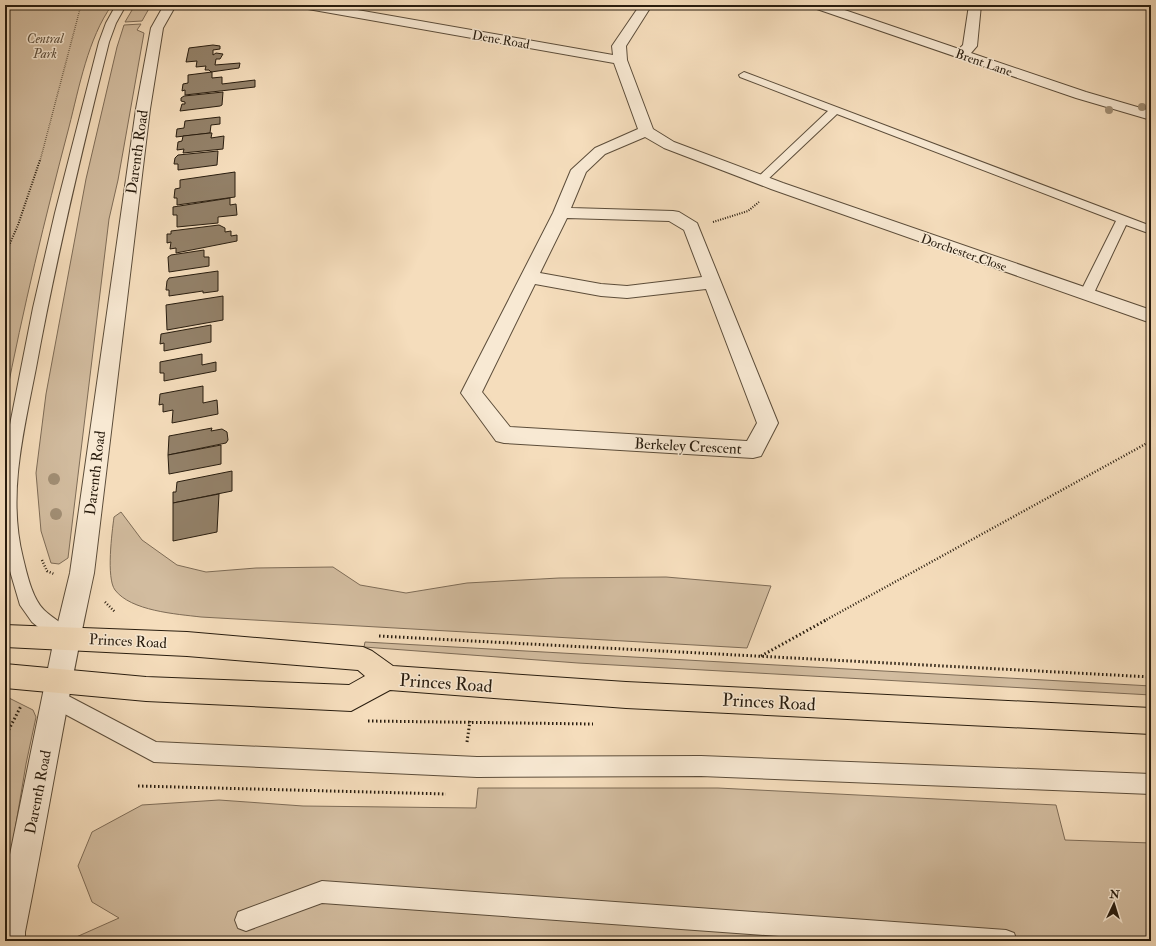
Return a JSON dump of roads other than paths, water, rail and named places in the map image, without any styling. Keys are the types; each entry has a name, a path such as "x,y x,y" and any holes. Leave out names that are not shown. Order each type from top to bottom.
{"main road":[{"name":"Princes Road","path":"5,636 187,644 363,659 388,678"},
{"name":"Princes Road","path":"5,676 57,690 146,689 350,698 388,678 626,695 1151,721"}],"street":[{"name":"Darenth Road","path":"9,941 9,932 57,690 76,639 82,573 143,109 157,28 170,5"},
{"name":"Dene Road","path":"308,5 620,60"},
{"path":"646,5 619,46 620,60 646,131"},
{"name":"Brent Lane","path":"818,5 838,8 962,54 1151,116"},
{"path":"962,54 970,46 975,5"},
{"name":"Dorchester Close","path":"646,131 669,145 777,186 1151,317"},
{"name":"Berkeley Crescent","path":"561,213 673,216 691,227 768,423 753,450 504,435 472,393 561,213 579,170 600,151 646,131"},
{"path":"529,277 601,290 627,292 712,282"}],"lane":[{"path":"76,639 38,616 29,605 14,557 7,507 11,460 23,391 61,213 104,42 111,23 121,5"},
{"path":"744,75 1151,230"},
{"path":"761,180 835,110"},
{"path":"1086,294 1123,219"},
{"path":"57,690 154,752 477,767 701,766 1151,784"},
{"path":"246,920 322,892 1006,941"}],"park label":[{"name":"Central Park","path":"45,46"}]}
